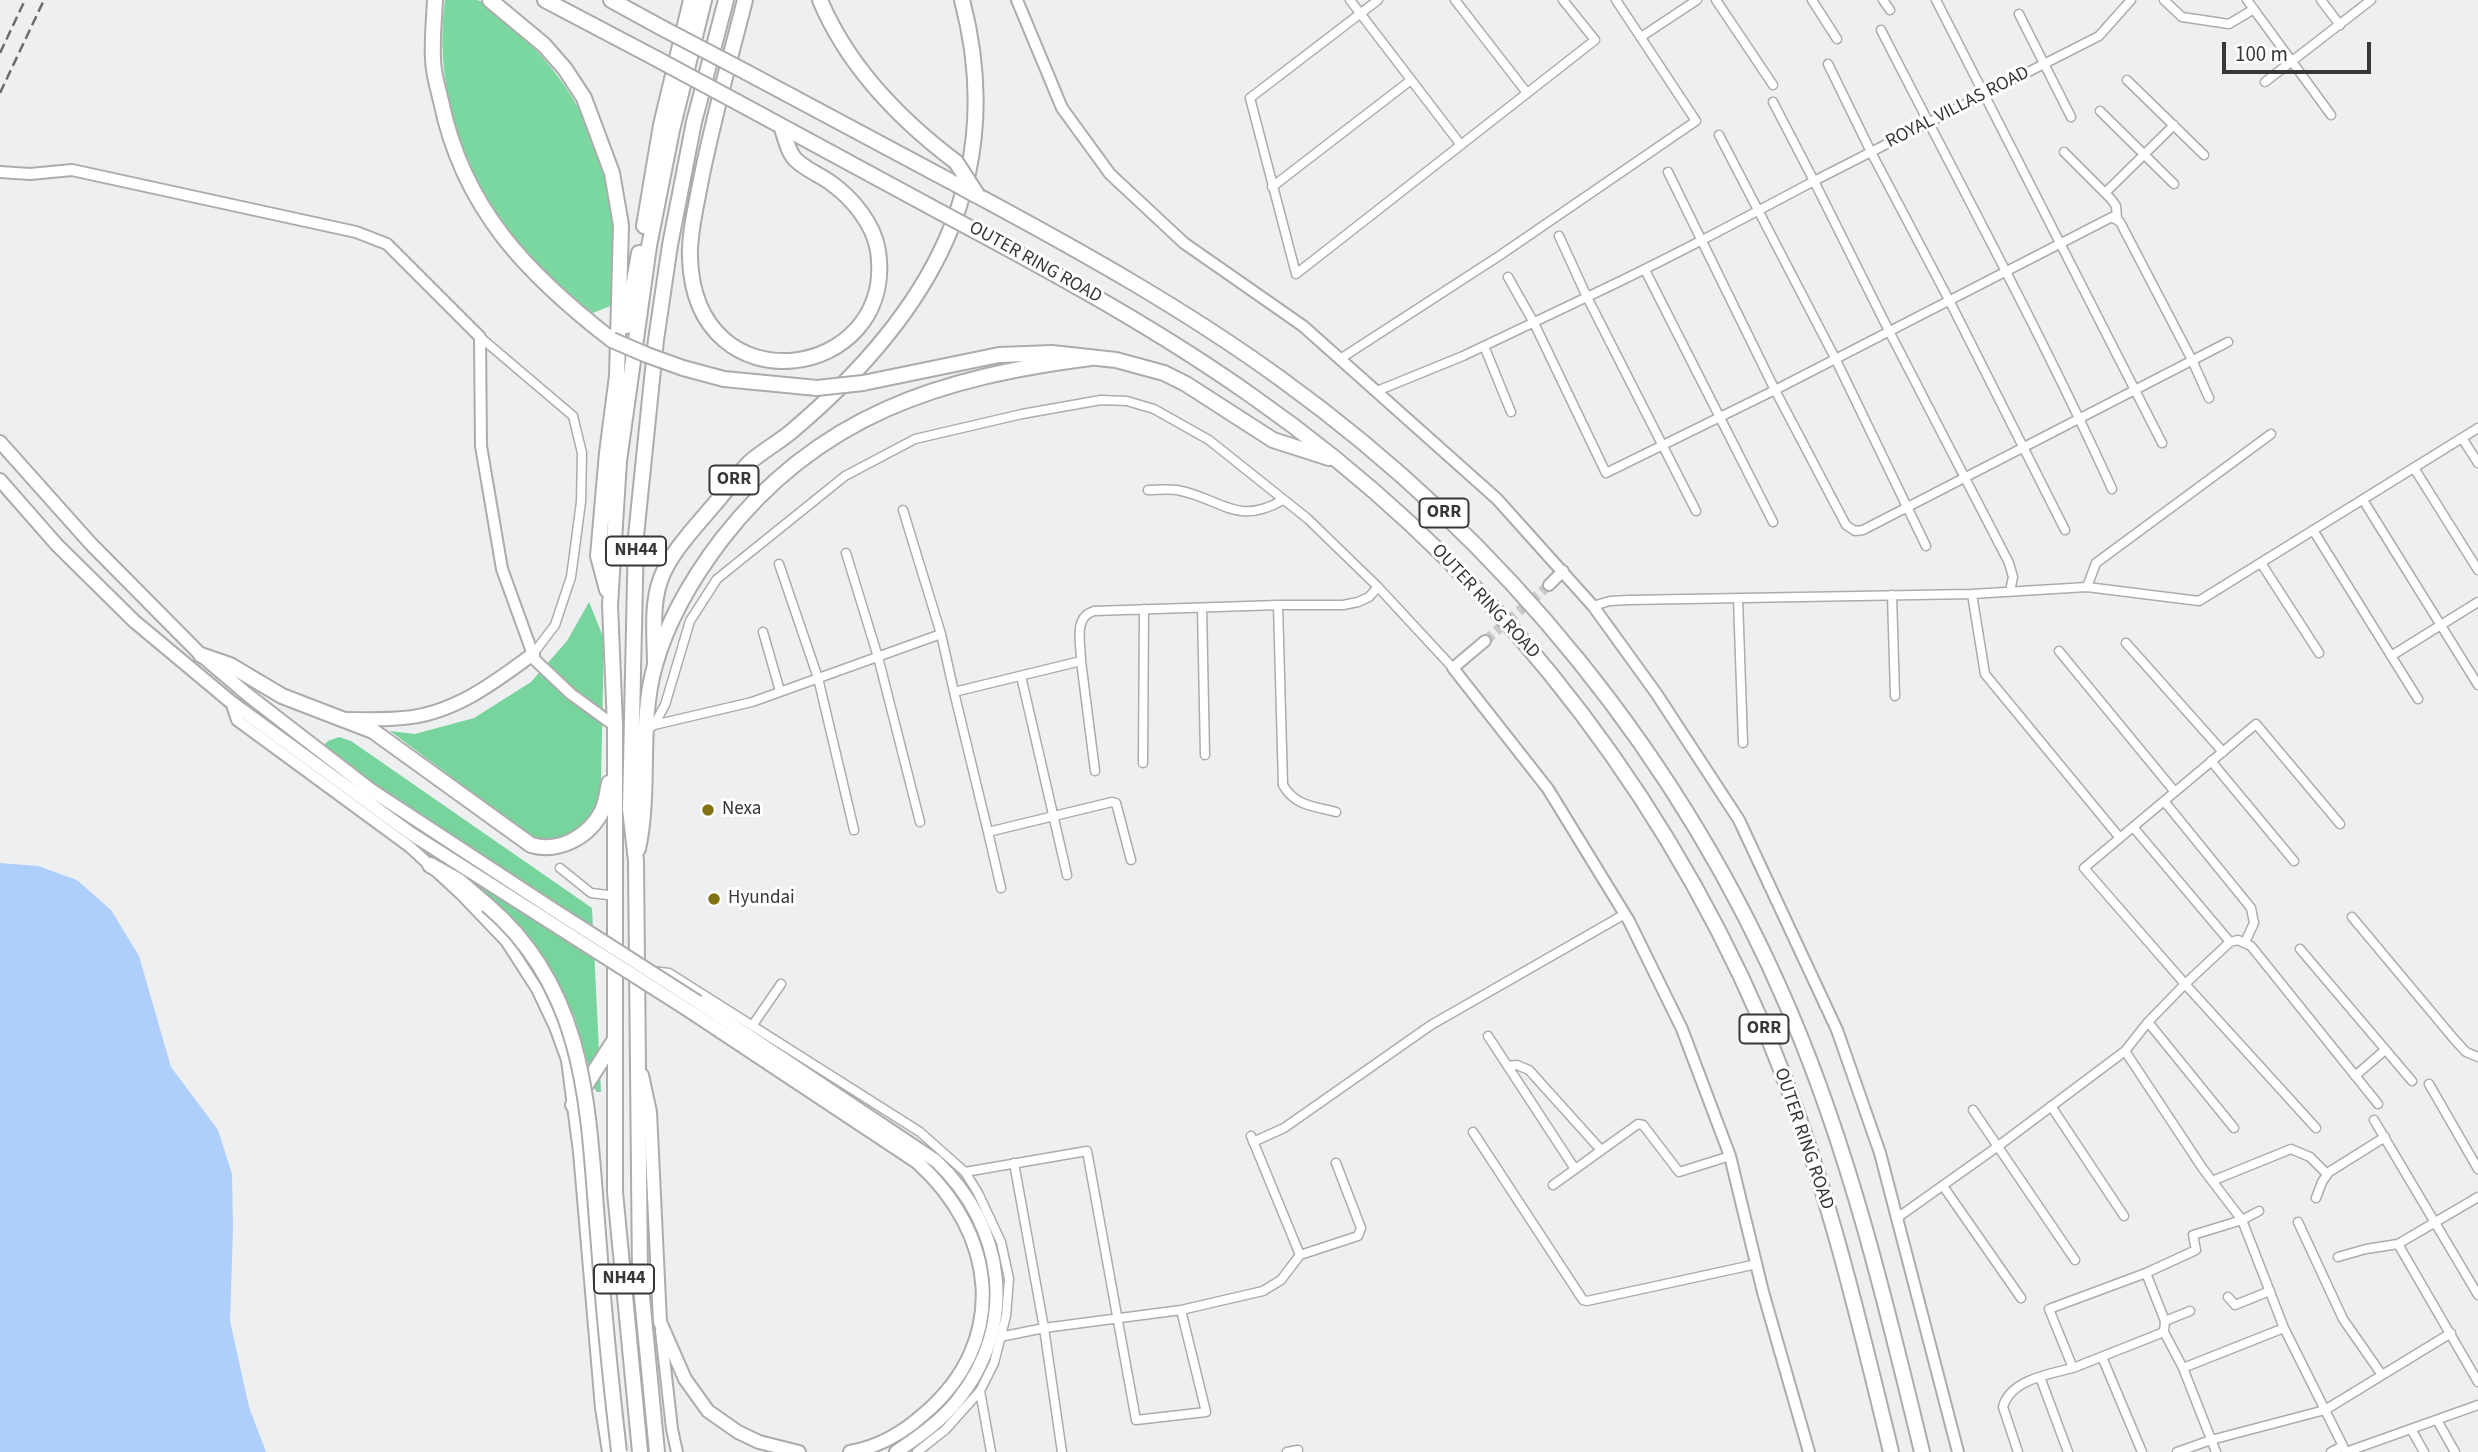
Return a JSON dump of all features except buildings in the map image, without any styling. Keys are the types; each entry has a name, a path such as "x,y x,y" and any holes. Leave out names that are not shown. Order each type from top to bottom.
{"highway":[{"path":"435,0 433,60 446,128 475,195 501,236 537,277 573,310 612,340 684,368 724,379 817,388 863,383 999,355 1032,360 1072,355 1128,363 1164,373 1186,384 1273,440 1338,461"},
{"path":"490,0 544,45 565,69 583,99 600,140 611,173 621,225 617,376"},
{"name":"OUTER RING ROAD","path":"545,0 1082,289 1168,340 1260,401 1338,461 1404,517 1476,589 1531,650 1613,756 1683,864 1737,967 1801,1125 1823,1192 1891,1452"},
{"name":"OUTER RING ROAD","path":"611,0 978,196 1141,288 1214,333 1282,379 1357,437 1439,509 1499,568 1554,630 1638,738 1709,849 1753,933 1791,1013 1834,1126 1890,1317 1923,1452"},
{"path":"610,605 598,556 617,376 662,125 691,0"},
{"name":"NH44","path":"640,1452 615,1192 615,726 610,605 620,461 649,246 672,130 704,0"},
{"name":"NH44","path":"657,1452 640,1276 636,861 629,809 636,536 656,340 670,245 694,122 726,0"},
{"path":"746,0 707,151 691,237 690,258 697,302 720,338 738,351 759,359 780,362 807,360 831,351 851,334 870,306 879,268 878,248 869,227 854,204 832,184 794,159 781,126"},
{"name":"ORR","path":"820,0 846,50 870,83 902,117 956,162 978,196"},
{"name":"ORR","path":"636,861 642,829 655,666 656,597 666,566 746,466 789,433 868,360 906,313 945,246 972,155 976,95 967,19 962,0"},
{"path":"635,337 656,340"},
{"name":"ORR","path":"655,666 672,620 698,573 743,512 791,467 833,438 886,408 1032,360"},
{"path":"201,654 230,666 282,696 373,731 531,845 544,849 555,848 573,840 586,833 595,823 604,808 615,758"},
{"path":"430,865 459,881 514,932 536,960 556,996 575,1040 585,1094 619,1452"},
{"path":"615,923 636,923"},
{"path":"573,1105 614,1041"}],"main road":[{"path":"0,442 59,510 201,654 248,695 371,790 548,913 936,1161 963,1191 983,1226 994,1259 997,1284 992,1331 968,1385 956,1401 941,1418 896,1452"},
{"path":"0,480 57,545 134,621 231,702 410,833 548,913"},
{"path":"343,719 405,718 447,708 486,688 533,654"},
{"path":"695,1007 917,1162 948,1194 971,1234 978,1255 984,1293 973,1347 962,1368 938,1402 899,1434 881,1443 850,1452"},
{"path":"639,1059 650,1112 660,1322 685,1380 708,1411 738,1432 759,1442 799,1452"}],"street":[{"path":"1017,0 1062,108 1110,174 1184,243 1303,326 1497,499 1593,606 1656,693 1739,820 1837,1030 1880,1153 1958,1452"},
{"path":"1350,0 1461,145"},
{"path":"1378,0 1250,99 1296,274 1595,40 1563,0"},
{"path":"1455,0 1527,93"},
{"path":"1340,359 1499,256 1696,121 1616,0"},
{"path":"1641,37 1697,0"},
{"path":"1716,0 1773,85"},
{"path":"1812,0 1837,39"},
{"path":"1883,0 1890,10"},
{"path":"1936,0 2162,443"},
{"name":"ROYAL VILLAS ROAD","path":"1377,391 1484,346 1645,270 1814,181 2045,65 2099,36 2131,0"},
{"path":"2164,0 2182,17 2229,24 2254,9"},
{"path":"2247,0 2331,115"},
{"path":"2321,0 2340,25"},
{"path":"2265,82 2371,0"},
{"path":"2019,14 2071,117"},
{"path":"1881,30 2006,272 2112,489"},
{"path":"1828,64 2065,530"},
{"path":"1272,187 1411,80"},
{"path":"2127,80 2204,155"},
{"path":"1773,102 2009,563 2013,577 2010,591"},
{"path":"2100,111 2174,184"},
{"path":"2105,193 2174,125"},
{"path":"1719,135 1835,358 1926,546"},
{"path":"2064,152 2116,206 2117,218 2192,360 2209,398"},
{"path":"5,172 72,170 356,232 387,244 480,337 573,416 582,453 581,502 571,577 555,625 533,654"},
{"path":"1668,172 1775,390 1846,525 1854,531 1863,530 1966,479 2228,342"},
{"path":"1508,277 1534,323 1604,472 1609,473 2112,217 2117,218"},
{"path":"1559,236 1587,298 1696,511"},
{"path":"1645,270 1773,522"},
{"path":"480,337 481,446 502,569 535,660 571,694 615,726"},
{"path":"1484,346 1511,412"},
{"path":"650,728 665,705 690,621 717,579 845,476 915,439 1022,414 1101,400 1128,401 1154,409 1209,440 1308,519 1378,587 1453,668 1548,789 1625,914 1682,1029 1730,1156 1809,1452"},
{"path":"1593,606 1609,601 1629,600 1972,594 2087,587 2199,601 2478,428"},
{"path":"2087,587 2096,563 2271,434"},
{"path":"2462,438 2478,463"},
{"path":"2414,468 2478,570"},
{"path":"1148,490 1177,490 1227,509 1248,512 1268,508 1283,499"},
{"path":"2363,500 2478,685"},
{"path":"903,510 941,634 1001,888"},
{"path":"2313,530 2418,699"},
{"path":"846,553 878,657 920,822"},
{"path":"2261,563 2319,653"},
{"path":"779,564 818,678 853,830"},
{"path":"1549,585 1563,571"},
{"path":"1095,771 1081,661 1081,620 1086,614 1094,611 1144,609 1343,605 1369,597 1378,587"},
{"path":"1972,594 1985,674 2120,838"},
{"path":"1892,595 1895,696"},
{"path":"1738,598 1743,743"},
{"path":"2392,656 2478,602"},
{"path":"1278,605 1283,785 1289,797 1295,801 1336,812"},
{"path":"1202,607 1205,755"},
{"path":"1143,763 1144,609"},
{"path":"763,632 780,691"},
{"path":"650,728 752,702 941,634"},
{"path":"1453,668 1485,642"},
{"path":"2126,643 2223,752"},
{"path":"2059,651 2175,792"},
{"path":"954,692 1081,661"},
{"path":"1021,676 1067,875"},
{"path":"231,702 237,720 410,847 430,865 506,941 537,989 567,1060 579,1152 601,1408 608,1452"},
{"path":"2316,1128 2084,868 2256,724 2340,824"},
{"path":"2211,761 2294,860"},
{"path":"2164,801 2251,908 2254,923 2245,942"},
{"path":"988,832 1116,803 1130,860"},
{"path":"2133,827 2230,942"},
{"path":"560,868 591,893 616,896"},
{"path":"1300,1255 1252,1139 1284,1128 1431,1025 1625,914"},
{"path":"2352,917 2454,1039 2466,1052 2478,1057"},
{"path":"1897,1218 2124,1051 2148,1022 2230,942 2245,942 2251,946 2378,1104"},
{"path":"2300,949 2412,1081"},
{"path":"637,970 670,974 920,1132 965,1172 978,1193 1001,1242 1009,1279 1006,1316 994,1363 980,1391 944,1430 917,1452"},
{"path":"752,1026 781,984"},
{"path":"2148,1022 2234,1128"},
{"path":"1488,1036 1576,1169"},
{"path":"2355,1076 2385,1050"},
{"path":"2124,1051 2212,1181 2242,1220 2284,1328 2345,1450"},
{"path":"1508,1066 1517,1065 1528,1070 1601,1150"},
{"path":"2429,1084 2478,1169"},
{"path":"2052,1106 2124,1216"},
{"path":"1973,1110 2076,1260"},
{"path":"2374,1120 2478,1295"},
{"path":"1553,1185 1638,1124 1643,1125 1679,1172 1730,1156"},
{"path":"1473,1132 1584,1300 1757,1264"},
{"path":"2316,1198 2327,1174 2385,1137"},
{"path":"2212,1181 2291,1149 2310,1157 2327,1174"},
{"path":"965,1172 1087,1151 1136,1420 1206,1412 1181,1310"},
{"path":"1014,1163 1044,1328 1062,1452"},
{"path":"1000,1337 1044,1328 1181,1310 1264,1291 1281,1280 1300,1255 1358,1236 1361,1232 1336,1163"},
{"path":"1943,1186 2021,1298"},
{"path":"2338,1257 2398,1244 2478,1197"},
{"path":"2073,1368 2049,1309 2146,1273 2196,1250 2193,1236 2242,1220 2259,1211"},
{"path":"2298,1222 2343,1320 2382,1375"},
{"path":"2398,1244 2478,1382"},
{"path":"2146,1273 2165,1321 2164,1332 2183,1368 2216,1452"},
{"path":"2228,1297 2235,1305 2270,1291"},
{"path":"2165,1321 2190,1311"},
{"path":"660,1322 677,1452"},
{"path":"2183,1368 2284,1328"},
{"path":"2018,1452 2003,1407 2013,1390 2040,1377 2073,1368 2164,1332"},
{"path":"2177,1452 2211,1440 2325,1410 2451,1333"},
{"path":"2102,1357 2142,1452"},
{"path":"2040,1377 2068,1452"},
{"path":"980,1391 991,1452"},
{"path":"2331,1452 2411,1429 2478,1405"},
{"path":"2437,1420 2455,1452"},
{"path":"2411,1429 2424,1452"},
{"path":"1287,1452 1298,1450"}],"green space":[{"path":"445,0 477,0 495,11 558,76 583,117 594,139 609,184 616,244 615,304 593,313 558,284 526,251 498,215 476,176 458,135 447,91 442,46"},
{"path":"589,602 604,639 599,793 586,822 569,835 544,843 390,731 415,734 474,718 531,682 567,641"},
{"path":"339,737 351,741 592,908 601,1092 595,1089 575,1018 551,971 504,910 304,765 328,741"}],"water":[{"path":"0,863 38,866 77,880 111,910 139,956 171,1067 218,1130 232,1174 230,1321 249,1407 266,1452 0,1452"}],"tunnel":[{"path":"1485,641 1549,585"}],"railway":[{"path":"0,53 25,0"},
{"path":"0,93 44,0"}],"place":[{"name":"Nexa","path":"708,810"},
{"name":"Hyundai","path":"714,899"}]}
